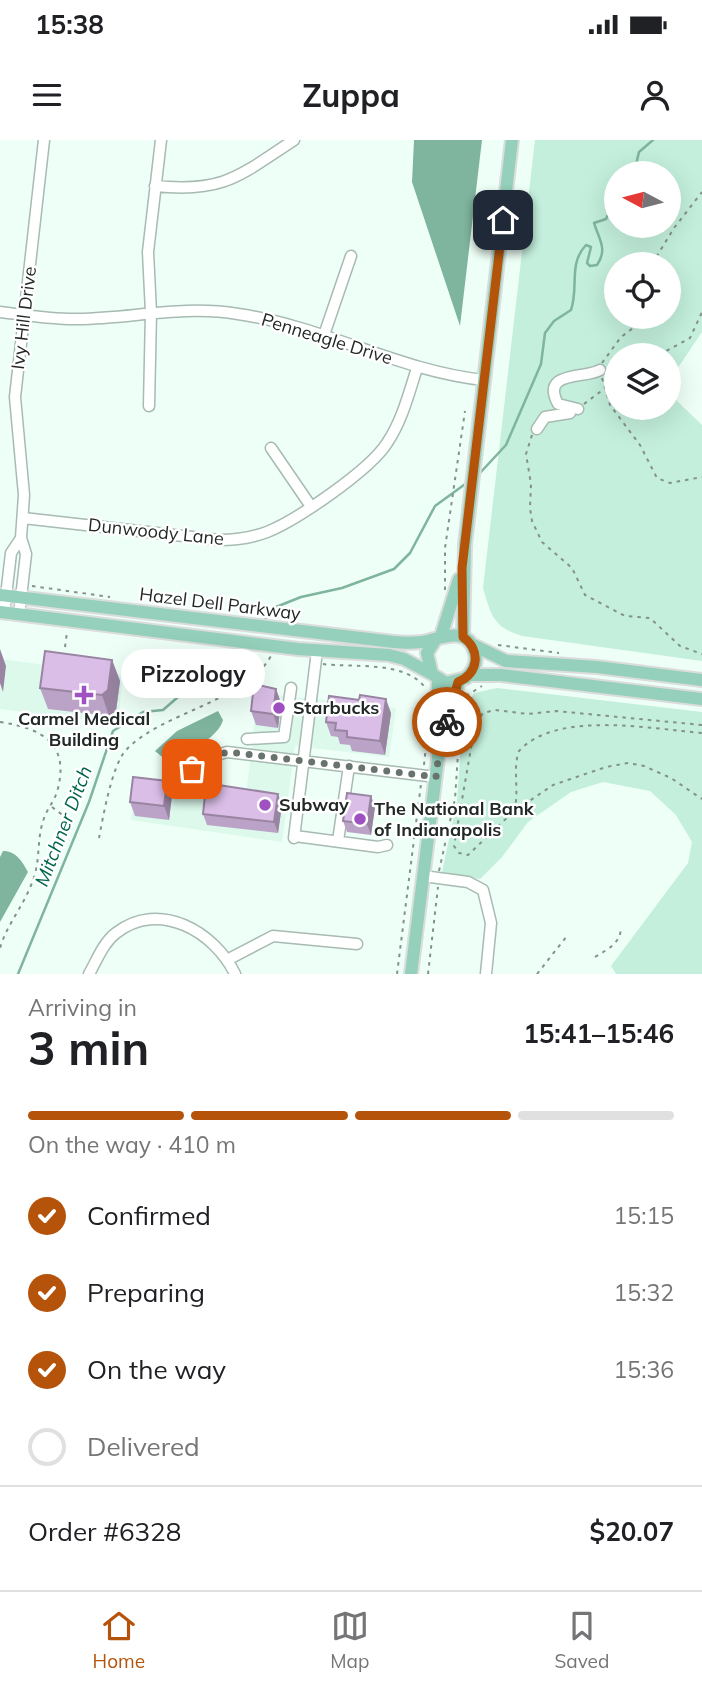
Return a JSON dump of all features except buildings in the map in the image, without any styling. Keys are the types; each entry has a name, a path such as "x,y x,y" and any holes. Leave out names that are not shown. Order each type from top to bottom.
{"main road":[{"path":"411,974 423,876 429,776 441,734 464,678 476,662 467,640 462,568 512,140"},
{"path":"441,734 437,721 435,677 427,653 439,637 462,568"},
{"name":"Hazel Dell Parkway","path":"3,595 408,643 439,637"},
{"name":"Hazel Dell Parkway","path":"2,613 242,643 270,650 398,656 435,677"},
{"path":"439,637 452,634 506,661 587,666 702,680"},
{"path":"435,677 539,678 702,699"}],"street":[{"name":"Ivy Hill Drive","path":"2,613 11,553 20,538 23,518 23,484 15,408 44,140"},
{"path":"149,406 151,312 147,263 161,140"},
{"path":"155,186 198,189 221,184 294,140"},
{"path":"324,335 351,256"},
{"name":"Penneagle Drive","path":"0,312 81,319 151,312 236,313 275,320 417,368 484,380"},
{"name":"Dunwoody Lane","path":"23,518 234,540 270,531 365,468 383,449 397,426 417,368"},
{"path":"574,411 558,404 554,394 556,385 570,375 591,375 600,370"},
{"path":"537,429 545,417 574,411"},
{"path":"271,448 310,505"},
{"name":"Ivy Hill Drive","path":"19,615 26,554 20,538"},
{"path":"317,651 294,837 378,847 387,845"},
{"path":"247,739 284,737 291,688"},
{"path":"192,769 197,761 228,752 429,776"},
{"path":"338,841 349,766"},
{"path":"423,876 468,882 483,890 491,923 486,974"},
{"path":"89,974 108,941 117,933 128,925 152,919 194,929 227,960 235,974"},
{"path":"227,960 273,936 357,944"}],"path":[{"path":"659,252 702,192"},
{"path":"681,343 690,338 702,312"},
{"path":"604,383 600,370 621,337 632,329"},
{"path":"574,411 604,391"},
{"path":"445,594 444,561 465,411"},
{"path":"622,420 640,445 657,478 670,483 702,477"},
{"path":"537,429 529,440 526,453 530,515 542,542 572,568 584,595 625,616 650,618 680,646 702,654"},
{"path":"65,647 68,631"},
{"path":"494,644 500,646"},
{"path":"99,838 125,751 163,726 236,690 270,650"},
{"path":"327,664 400,672 417,679 428,694"},
{"path":"462,702 473,690 487,685"},
{"path":"428,974 438,878 455,799 460,708"},
{"path":"702,725 556,711 528,714 495,710 482,713 475,725 453,841 456,850 465,856 472,853 513,812 553,785 628,763 671,778 702,799"},
{"path":"0,722 37,730 51,743 59,767 58,787 41,828 34,879 0,948"},
{"path":"397,974 429,776 428,723"},
{"path":"513,812 518,791 516,761 519,751 555,731 582,725 702,733"},
{"path":"50,806 73,823"},
{"path":"595,957 621,938 621,928"},
{"path":"537,974 567,936"}],"shaded area":[{"path":"414,140 482,140 460,326 412,182"},
{"path":"535,140 702,140 702,332 681,363 681,343 604,343 604,420 681,420 681,405 702,425 702,661 522,636 499,624 488,606 483,588"},
{"path":"133,655 175,661 178,667 136,688 130,688 126,672"},
{"path":"0,659 123,675 118,724 0,709"},
{"path":"497,688 702,712 702,974 616,974 611,966 688,863 692,842 676,815 650,791 603,782 571,792 528,822 502,857 480,879 442,872 457,801 463,713 474,693"},
{"path":"258,693 396,708 389,757 295,746 282,842 131,820 135,788 246,794"},
{"path":"218,711 223,720 208,740 166,760 155,751 177,731"},
{"path":"3,851 15,855 28,872 0,922 0,857"}],"waterway":[{"name":"Mitchner Ditch","path":"637,161 639,152 653,140"},
{"name":"Mitchner Ditch","path":"479,474 506,445 541,364 545,333 554,321 571,310 575,268 581,252 586,245 591,247 587,263 590,266 597,265 600,259 602,244 594,223 604,220"},
{"name":"Mitchner Ditch","path":"263,622 271,609 301,597 342,588 394,569 410,553 435,506 468,482"},
{"name":"Mitchner Ditch","path":"18,974 89,802 113,731 143,712 163,710 178,697 199,689 224,669 248,657 252,648"}],"way so far":[{"path":"192,769 197,761 228,752 436,777 441,734 447,722"}],"place":[{"name":"Carmel Medical Building","path":"84,695"},
{"name":"Starbucks","path":"279,708"},
{"name":"Pizzology","path":"192,769"},
{"name":"Subway","path":"265,805"},
{"name":"The National Bank of Indianapolis","path":"360,819"}],"route":[{"path":"447,722 458,682 470,675 476,662 474,648 463,637 462,568 503,220"}]}
